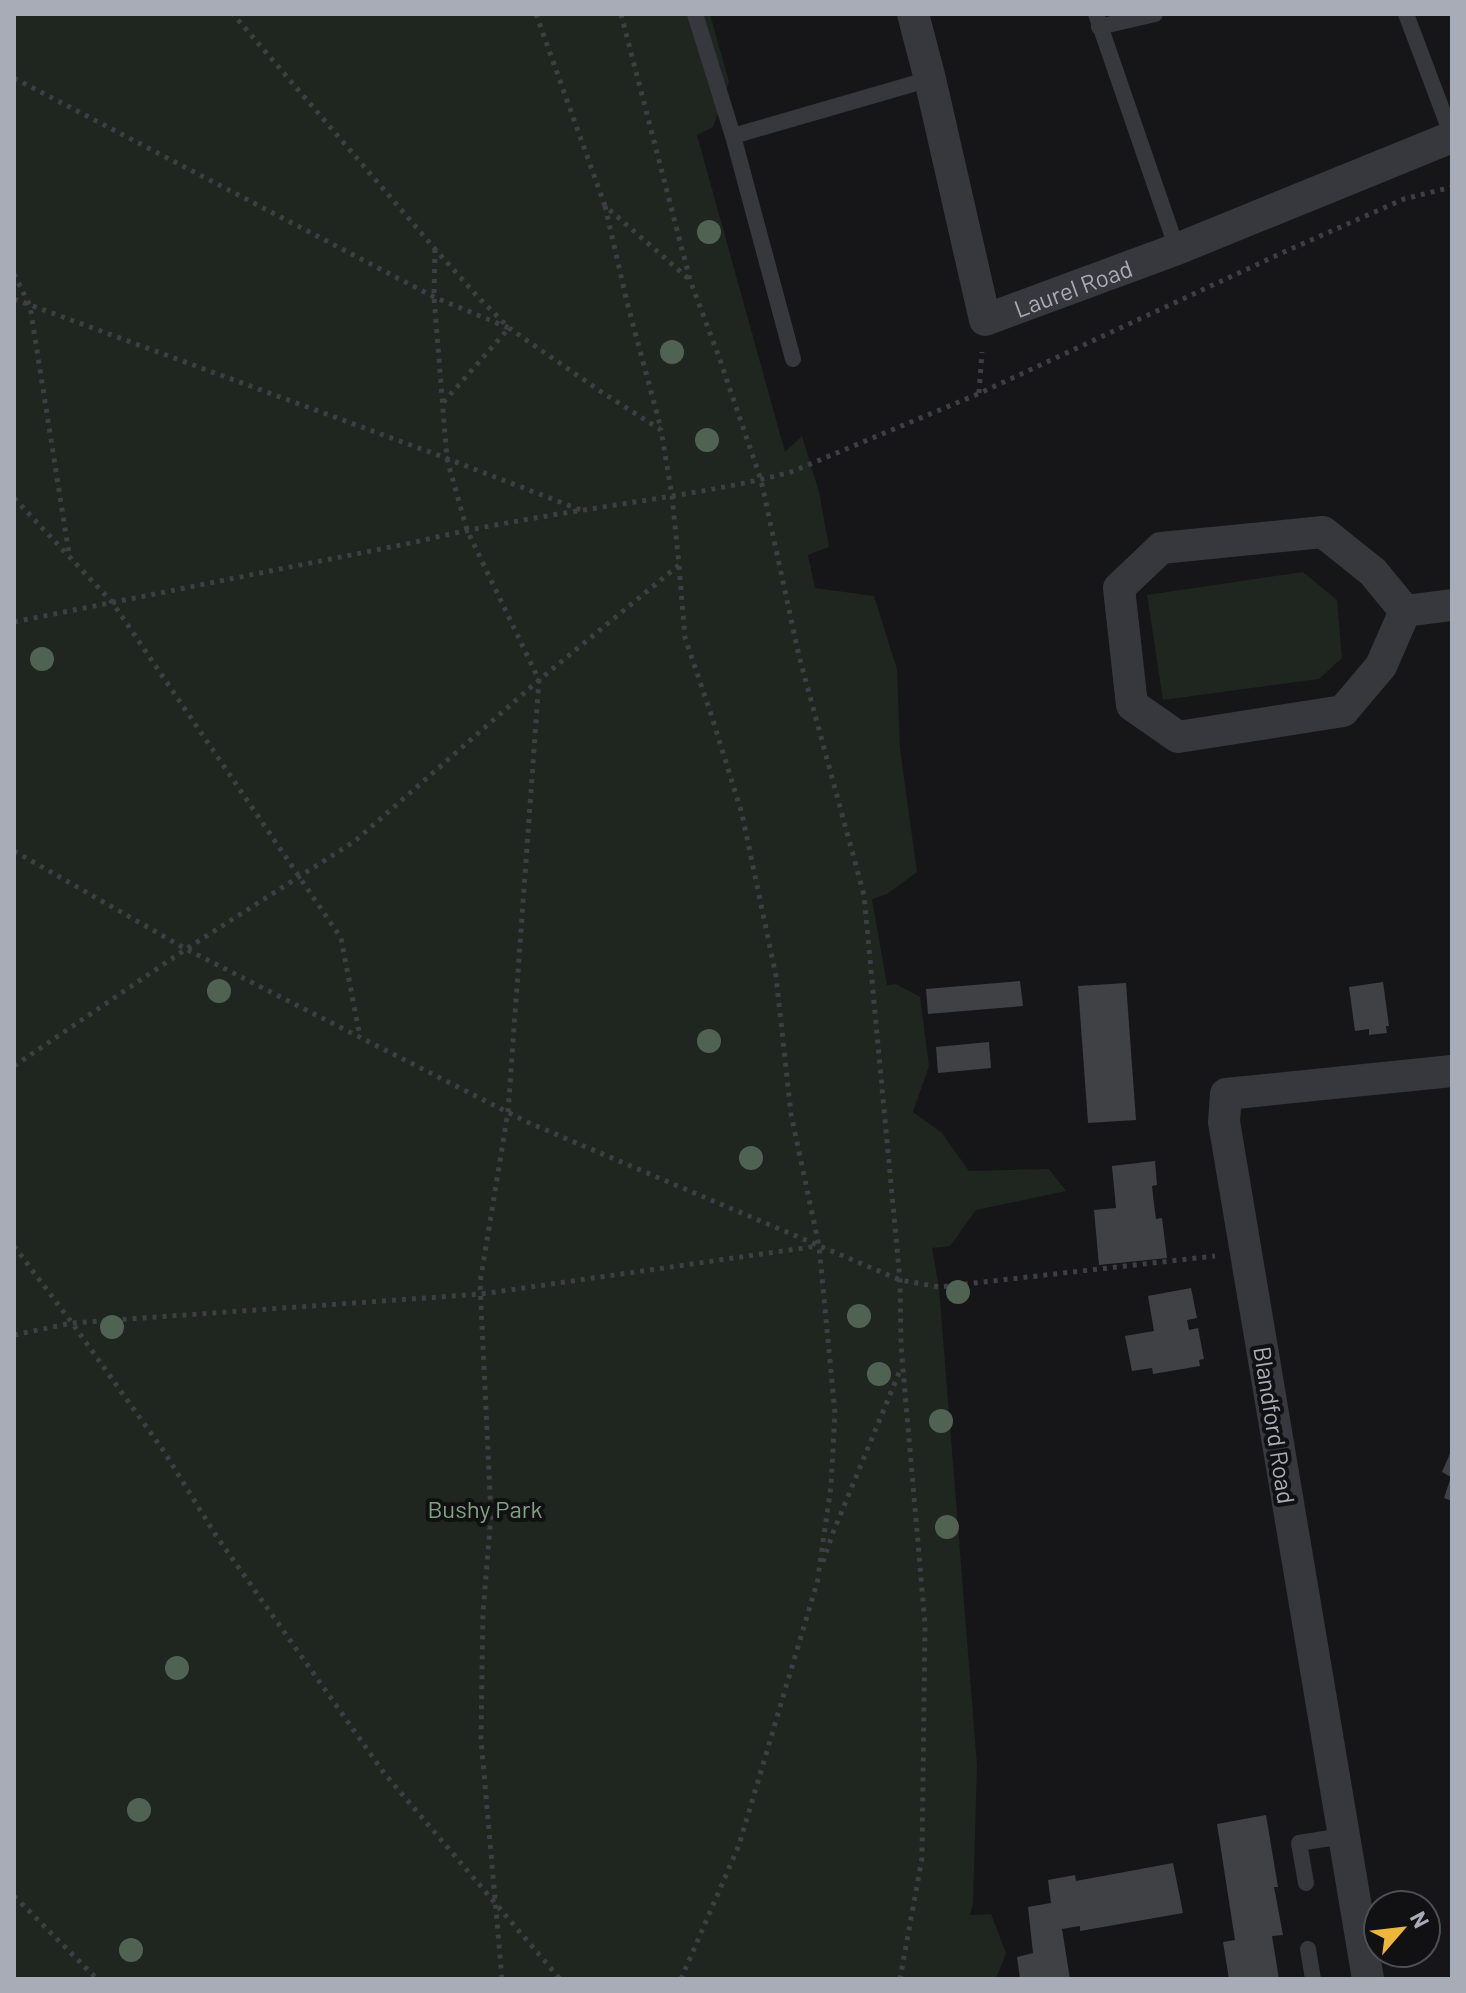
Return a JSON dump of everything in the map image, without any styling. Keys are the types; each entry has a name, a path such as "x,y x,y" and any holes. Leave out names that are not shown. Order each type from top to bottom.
{"street":[{"name":"Laurel Road","path":"913,14 985,320 1177,249 1452,137"},
{"path":"1323,532 1373,572 1405,611 1381,666 1343,711 1178,737 1132,705 1119,588 1161,548 1323,532"},
{"path":"1405,611 1452,605"},
{"name":"Blandford Road","path":"1368,1979 1224,1122 1226,1094 1452,1071"}],"lane":[{"path":"695,14 733,136 793,359"},
{"path":"1155,14 1098,20 1177,249"},
{"path":"1406,14 1452,137"},
{"path":"733,136 930,79"},
{"path":"1306,1883 1298,1836 1343,1836"},
{"path":"1308,1949 1313,1979"}],"path":[{"path":"233,14 435,249 509,328 661,430"},
{"path":"536,14 605,206 661,430 672,496 685,638 742,814 776,976 791,1114 819,1246 835,1413 831,1486 818,1577"},
{"path":"621,14 690,280 761,480 799,656 864,895 900,1280 903,1365 925,1624 922,1858 900,1979"},
{"path":"14,78 434,297 509,328"},
{"path":"14,630 16,622 112,602 467,530 672,496 791,472 978,394 1404,199 1452,187"},
{"path":"605,206 690,280"},
{"path":"435,249 434,297 447,459 467,530 539,680 508,1112 480,1283 491,1515 483,1612 481,1739 502,1979"},
{"path":"14,274 30,306 69,555"},
{"path":"14,299 582,510"},
{"path":"978,394 985,320"},
{"path":"441,405 509,328"},
{"path":"14,498 112,602 341,938 360,1037"},
{"path":"14,1066 186,949 355,841 539,680 679,565"},
{"path":"14,851 186,949 527,1122 900,1280 939,1287 1247,1253"},
{"path":"14,1246 163,1450 217,1537 384,1773 560,1979"},
{"path":"14,1335 72,1323 481,1294 819,1246"},
{"path":"681,1979 739,1845 832,1535 903,1365"},
{"path":"14,1896 97,1979"}],"green space":[{"name":"Bushy Park","path":"14,14 710,14 729,82 713,127 697,135 785,452 802,436 819,492 829,547 808,555 815,588 874,596 897,669 900,749 917,872 887,894 872,899 887,985 896,984 920,997 929,1066 913,1112 942,1133 969,1171 1049,1169 1066,1191 976,1210 950,1246 932,1248 939,1288 977,1765 973,1903 970,1915 991,1914 1006,1953 996,1979 14,1979"},
{"path":"1303,572 1337,600 1342,658 1319,679 1163,700 1147,595"}],"building":[{"path":"1020,981 1023,1006 928,1014 926,989"},
{"path":"1383,982 1389,1026 1386,1026 1387,1033 1369,1035 1369,1029 1355,1031 1349,987"},
{"path":"1126,983 1136,1120 1088,1123 1078,986"},
{"path":"989,1042 991,1068 938,1073 936,1047"},
{"path":"1155,1161 1157,1185 1152,1186 1154,1204 1156,1219 1162,1218 1167,1258 1099,1265 1094,1210 1116,1208 1112,1166"},
{"path":"1191,1288 1197,1318 1187,1320 1189,1330 1198,1328 1204,1359 1199,1360 1200,1366 1153,1374 1152,1368 1132,1371 1125,1336 1154,1331 1148,1296"},
{"path":"1452,1449 1452,1501 1444,1498 1451,1477 1442,1472"},
{"path":"1266,1815 1283,1935 1272,1936 1279,1979 1229,1979 1223,1942 1235,1940 1217,1824"},
{"path":"1173,1863 1183,1913 1080,1931 1080,1926 1062,1929 1070,1979 1020,1979 1017,1957 1033,1953 1028,1907 1051,1903 1048,1880 1075,1875 1076,1881"}]}
